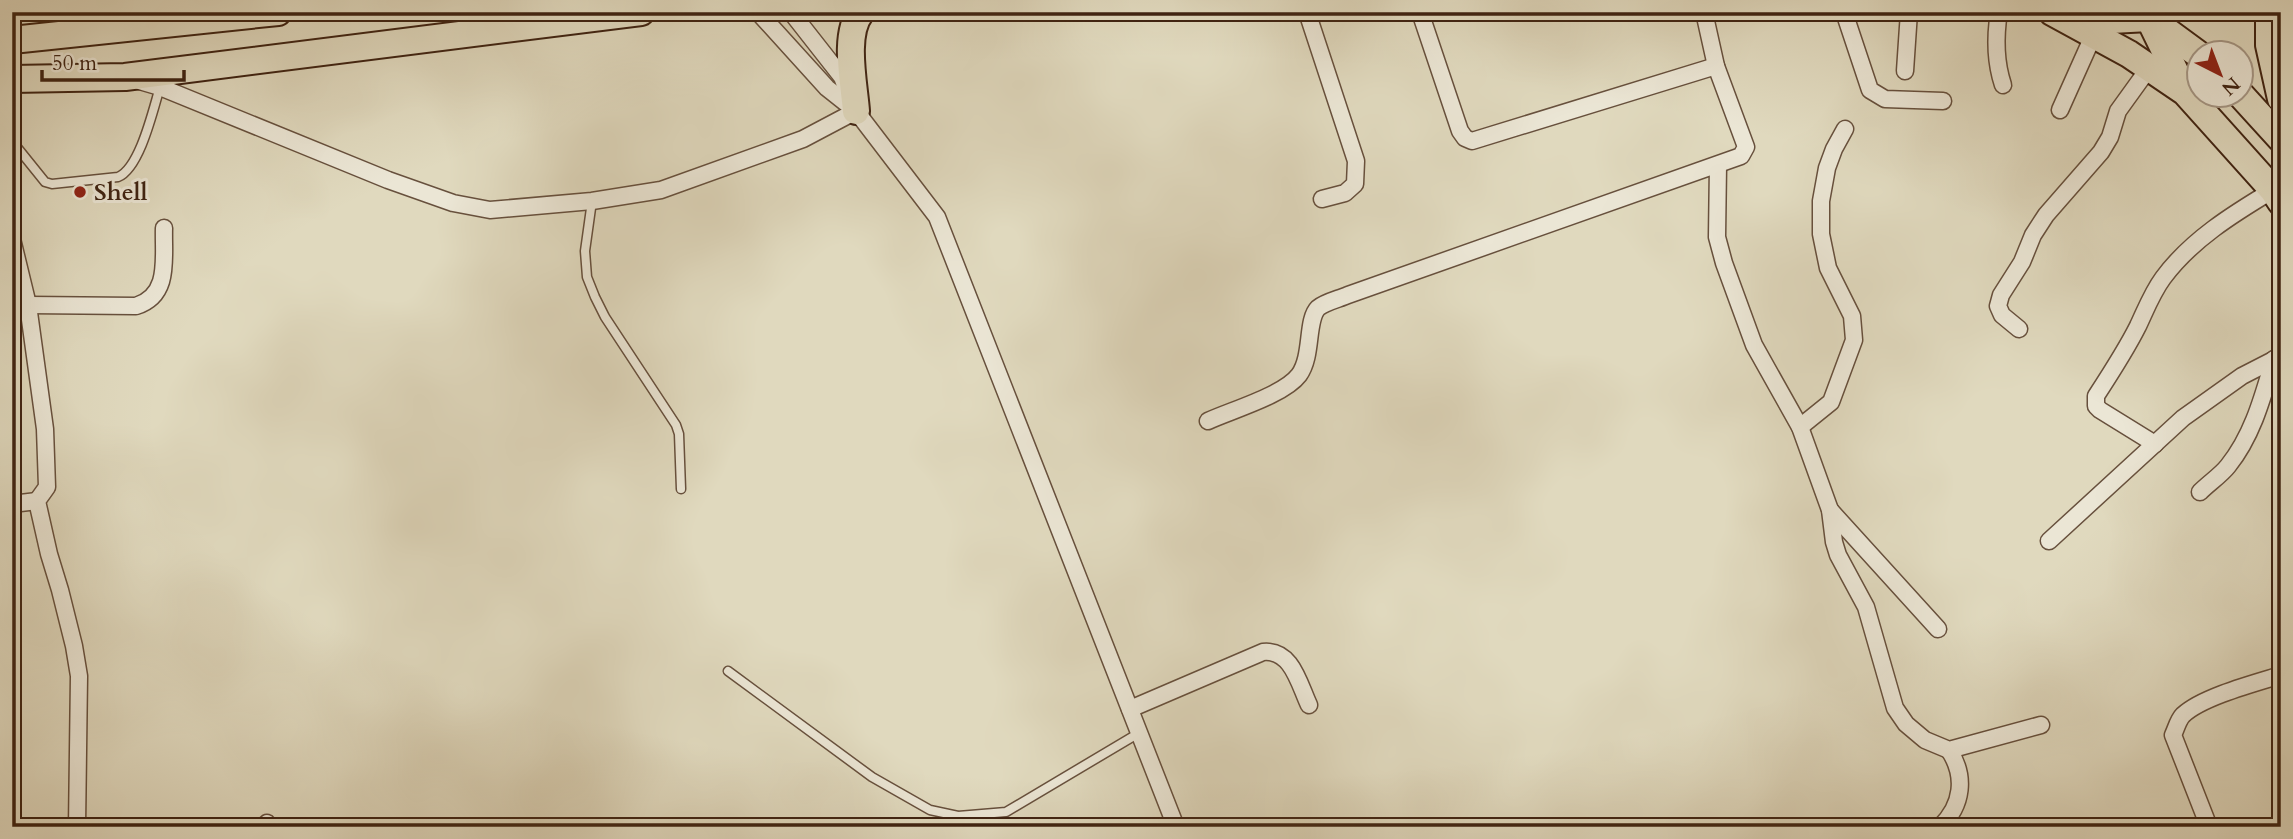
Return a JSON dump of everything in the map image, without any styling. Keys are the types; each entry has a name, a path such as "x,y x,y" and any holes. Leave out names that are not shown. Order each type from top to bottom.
{"main road":[{"path":"12,40 278,12"},
{"path":"856,111 851,42 857,17 861,12"},
{"path":"2269,12 2269,45 2281,99"},
{"path":"12,79 125,77 631,13"},
{"path":"2145,15 2184,90"},
{"path":"2073,23 2145,15 2184,43"},
{"path":"2073,23 2184,91"},
{"path":"2199,108 2277,196"},
{"path":"2253,108 2281,139"}],"street":[{"path":"758,12 827,88 856,111 937,217 1176,827"},
{"path":"791,12 842,77 856,111"},
{"path":"1307,12 1356,161 1355,184 1345,193 1322,200"},
{"path":"1420,12 1460,131 1465,138 1472,141 1716,66"},
{"path":"1208,421 1287,387 1298,376 1306,364 1312,318 1318,308 1741,156 1746,146 1716,66 1704,12"},
{"path":"1844,12 1870,90 1885,99 1943,102"},
{"path":"1905,71 1909,12"},
{"path":"1999,12 1996,32 1997,67 2003,85"},
{"path":"2060,110 2073,23"},
{"path":"2018,329 2002,315 1998,306 2001,295 2022,262 2033,235 2046,215 2101,152 2110,137 2118,111 2149,68"},
{"path":"125,77 160,87 376,176 453,203 490,210 592,201 661,190 803,139 856,111"},
{"path":"1800,427 1831,402 1854,340 1852,316 1828,268 1821,234 1821,201 1827,168 1833,149 1845,129"},
{"path":"1718,165 1717,237 1724,263 1754,345 1800,427 1830,510 1838,555 1866,607 1895,708 1906,724 1924,740 1949,750 1957,762 1961,787 1955,808 1940,827"},
{"path":"2155,444 2099,410 2096,396 2154,292 2173,266 2232,215 2277,196"},
{"path":"28,305 136,306 148,302 158,293 162,279 164,228"},
{"path":"12,239 28,305 41,393 47,464 47,487 37,500 12,504"},
{"path":"2049,541 2183,418 2242,376 2278,358"},
{"path":"2200,492 2228,467 2245,441 2278,358"},
{"path":"37,500 79,676 77,827"},
{"path":"1830,510 1938,629"},
{"path":"1130,709 1263,652 1271,651 1288,661 1309,705"},
{"path":"2209,827 2173,735 2177,725 2183,716 2211,700 2250,684 2281,676"},
{"path":"1949,750 2041,725"}],"lane":[{"path":"12,138 45,182 52,184 118,177 131,165 148,127 160,87"},
{"path":"592,201 585,251 587,277 605,317 676,425 679,434 681,489"},
{"path":"728,671 872,778 930,810 958,816 1006,812 1139,733"}],"place":[{"name":"Shell","path":"80,192"}]}
